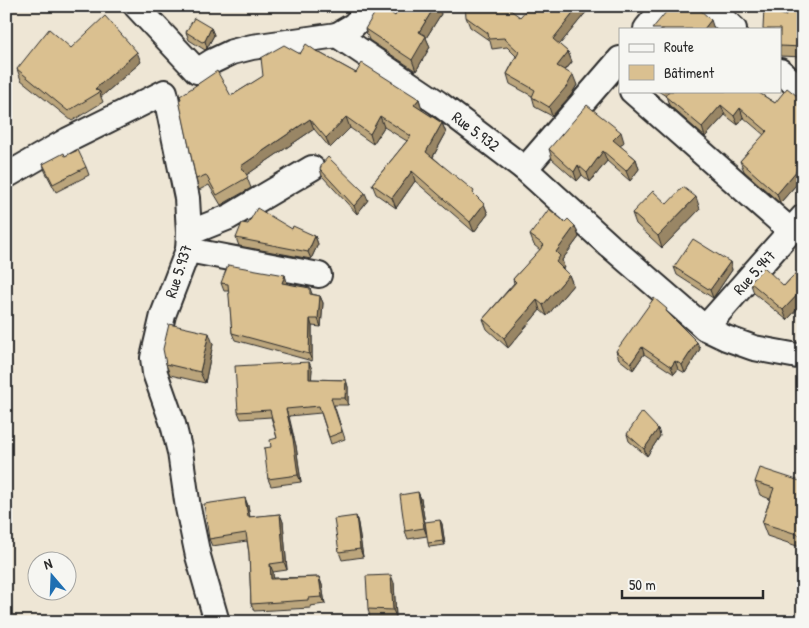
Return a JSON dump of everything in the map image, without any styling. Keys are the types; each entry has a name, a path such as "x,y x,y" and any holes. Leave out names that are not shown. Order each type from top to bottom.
{"street":[{"path":"136,6 197,71 232,52 252,47 337,35 354,25 371,6"},
{"path":"647,28 665,6"},
{"path":"708,6 733,28"},
{"name":"Rue 5.932","path":"337,35 438,103 525,168 610,246 705,328 754,348 803,356"},
{"path":"525,168 617,70"},
{"path":"782,73 803,91"},
{"name":"Rue 5.937","path":"6,176 68,140 165,92 187,198 188,241 163,314 153,358 155,372 173,424 180,452 188,508 198,556 217,622"},
{"path":"633,92 797,224"},
{"path":"188,241 312,168"},
{"name":"Rue 5.947","path":"705,328 797,224"},
{"path":"188,241 319,275"}],"building":[{"path":"379,6 395,16 401,6 435,6 419,32 426,36 412,60 365,29"},
{"path":"465,6 505,6 520,17 530,6 579,6 553,39 568,52 557,66 573,75 567,86 549,107 532,97 535,90 507,74 519,52 504,38 489,39 488,33 466,17"},
{"path":"671,6 696,6 711,20 705,28 653,28"},
{"path":"785,6 803,6 803,47 782,46 782,28 763,28 764,8 786,16"},
{"path":"105,16 137,52 95,89 100,92 68,111 17,69 49,29 71,48"},
{"path":"194,18 211,28 205,41 202,42 186,32"},
{"path":"306,44 356,73 362,63 419,99 414,105 442,123 426,152 474,191 473,193 484,204 470,222 412,171 392,198 372,184 411,136 380,116 370,134 346,117 326,138 310,119 241,166 248,177 217,195 206,175 196,179 179,100 181,99 180,96 217,71 231,96 263,76 261,58 284,45 300,54"},
{"path":"787,88 796,95 802,96 799,101 803,105 803,163 777,194 740,161 767,131 740,108 734,116 721,105 702,127 665,96 668,92 758,92 775,103"},
{"path":"587,105 621,132 613,140 636,159 626,171 603,151 587,173 578,165 574,172 549,149"},
{"path":"78,150 86,167 53,184 43,164 64,153 65,156"},
{"path":"328,157 365,193 354,206 320,169"},
{"path":"683,187 696,197 658,236 632,213 653,191 667,204"},
{"path":"257,208 292,229 293,226 315,236 308,252 236,238 242,223 248,224"},
{"path":"549,209 565,222 568,219 575,226 556,252 560,256 556,262 569,275 543,305 537,300 504,338 483,319 516,282 513,279 544,245 530,235"},
{"path":"693,239 730,262 710,290 674,267"},
{"path":"228,265 285,275 282,283 310,288 310,294 320,296 318,319 310,319 309,354 232,333 228,284 221,283"},
{"path":"803,265 803,289 783,310 750,282 764,267 784,286"},
{"path":"654,298 667,309 666,311 697,342 682,365 675,361 671,367 642,347 631,363 616,351"},
{"path":"169,324 209,333 200,372 166,364 163,349"},
{"path":"309,362 309,379 346,380 345,398 331,398 342,432 329,437 319,406 286,409 293,439 298,475 268,479 264,448 271,447 270,440 277,438 270,410 238,412 235,366"},
{"path":"642,412 658,429 644,449 627,434"},
{"path":"760,468 803,482 803,536 762,523 774,488 755,482"},
{"path":"418,492 424,528 405,531 400,495"},
{"path":"245,498 248,517 280,514 284,562 270,564 271,579 319,577 322,597 308,598 308,600 251,604 249,553 246,533 209,539 204,504"},
{"path":"356,516 360,549 339,552 334,519"},
{"path":"440,520 443,541 428,543 425,522"},
{"path":"391,575 393,610 368,609 366,576"}]}
